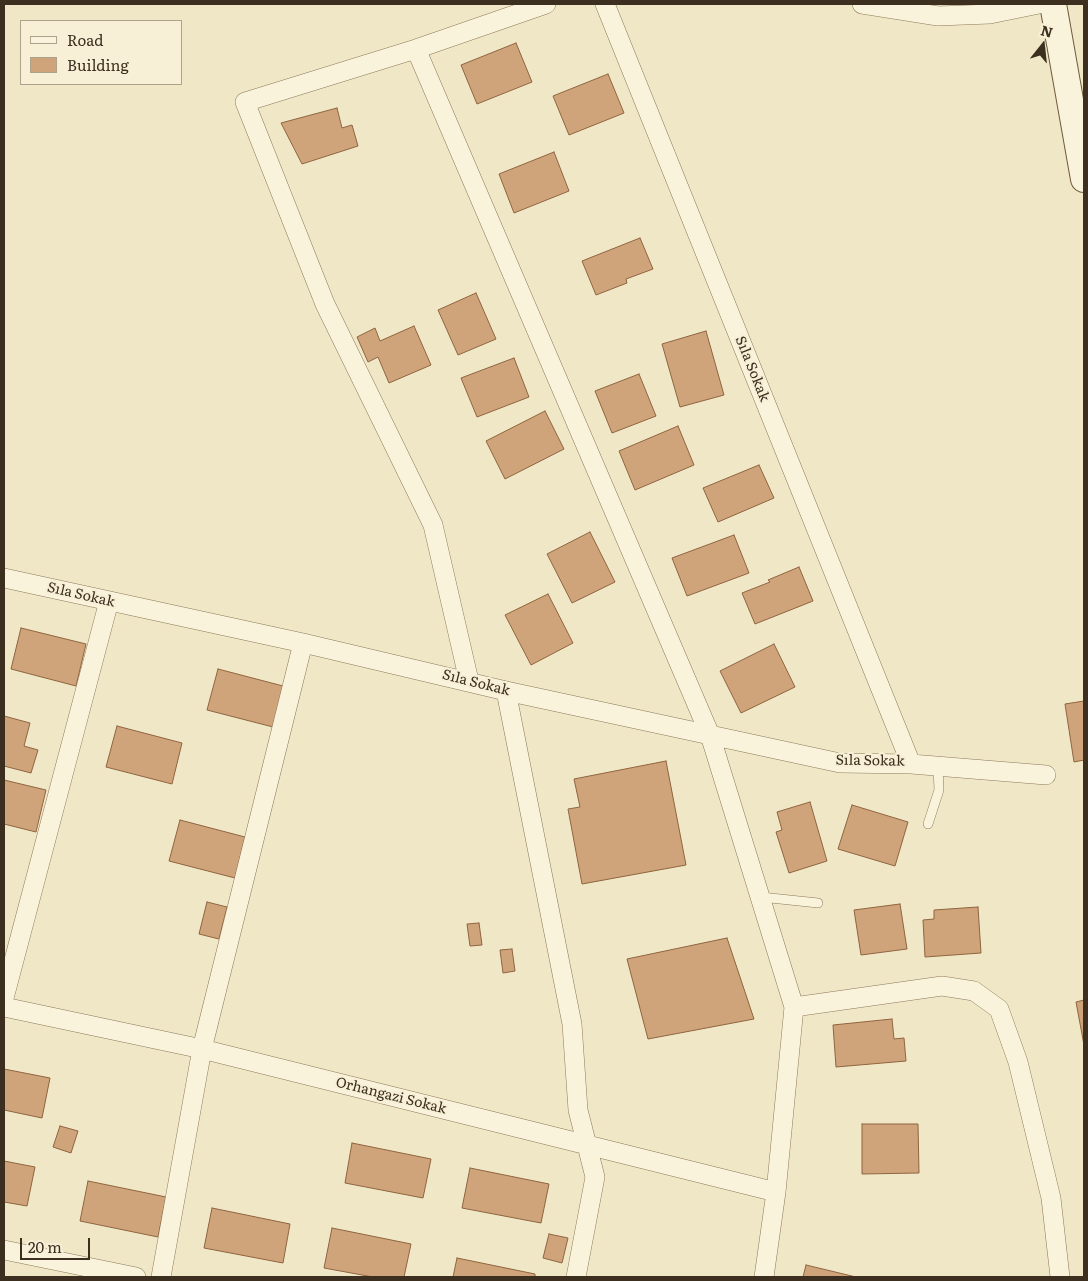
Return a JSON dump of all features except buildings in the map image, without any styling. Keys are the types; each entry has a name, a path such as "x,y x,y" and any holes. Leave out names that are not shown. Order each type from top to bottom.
{"main road":[{"path":"1053,4 1084,179"}],"street":[{"path":"469,681 433,525 325,304 245,102 416,49 546,4"},
{"name":"Sıla Sokak","path":"4,578 303,643 506,691 840,763 911,764 605,4"},
{"path":"862,4 938,16 990,14 1039,4"},
{"path":"416,49 710,735 794,1007 776,1192 764,1277"},
{"path":"4,998 109,601"},
{"path":"161,1277 202,1049 303,643"},
{"path":"506,691 572,1024 578,1110 595,1176 576,1277"},
{"path":"911,764 1046,775"},
{"path":"794,1007 942,986 974,991 999,1009 1018,1062 1051,1198 1060,1277"},
{"name":"Orhangazi Sokak","path":"4,1007 202,1049 776,1192"},
{"path":"4,1250 136,1277"}],"lane":[{"path":"928,824 939,790 938,767"},
{"path":"760,897 818,903"}]}
